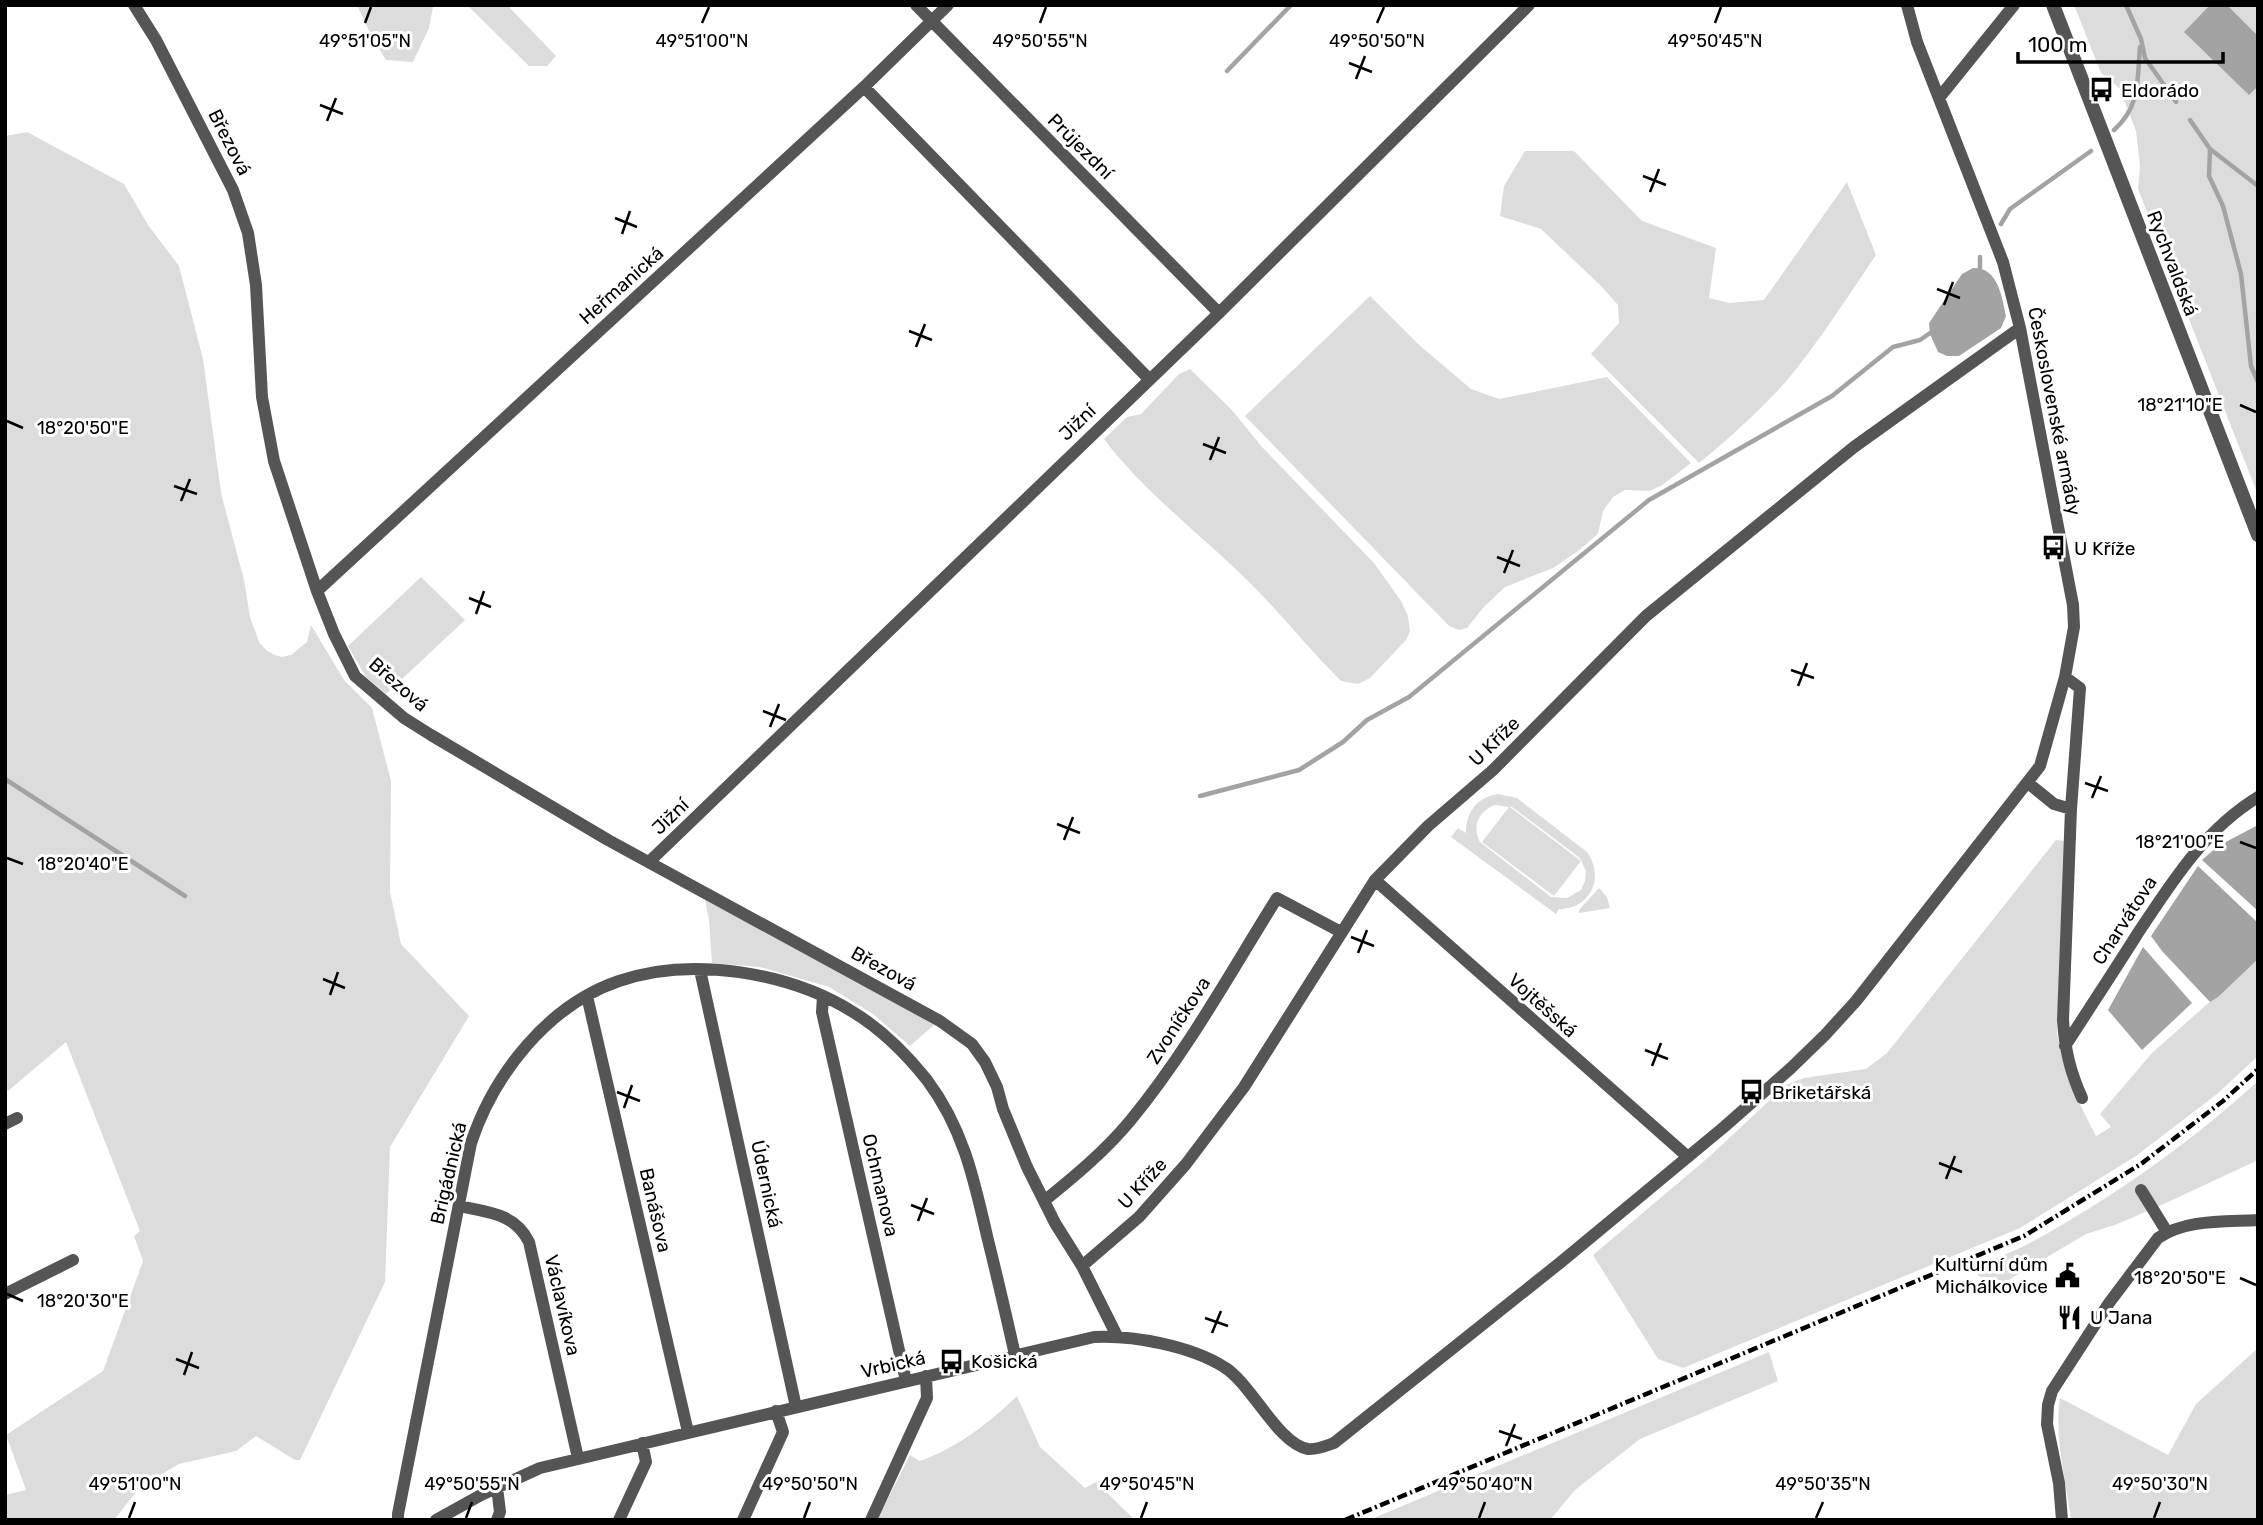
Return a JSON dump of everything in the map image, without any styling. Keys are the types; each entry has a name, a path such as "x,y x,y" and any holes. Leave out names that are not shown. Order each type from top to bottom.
{"street":[{"name":"Březová","path":"134,5 156,40 233,190 248,233 256,285 262,397 271,448 317,591 355,676 404,718 608,841 940,1021 972,1044 985,1062 997,1087 1003,1109 1044,1201"},
{"name":"Průjezdní","path":"916,5 1219,313"},
{"name":"Heřmanická","path":"317,591 864,87 948,5"},
{"name":"Jižní","path":"649,862 1219,313 1529,5"},
{"name":"Československé armády","path":"1907,5 1917,42 1997,244 2020,328 2073,605 2074,627 2064,677"},
{"path":"1939,99 2014,5"},
{"name":"Rychvaldská","path":"2053,5 2258,535"},
{"path":"864,87 1149,379"},
{"name":"U Kříže","path":"1082,1266 1139,1217 1164,1191 1209,1135 1244,1087 1375,880 1428,826 1493,770 1646,616 1854,447 2020,328"},
{"path":"1688,1157 1825,1035 1877,975 2028,783 2046,749 2064,677 2080,688 2071,809 2063,1020 2071,1073 2082,1098"},
{"path":"2028,783 2054,804 2071,809"},
{"name":"Charvátova","path":"2065,1046 2179,872 2213,832 2258,797"},
{"name":"Vojtěšská","path":"1375,880 1688,1157"},
{"name":"Zvoníčkova","path":"1044,1201 1089,1164 1129,1123 1198,1026 1277,898 1341,932"},
{"name":"Brigádnická","path":"398,1520 471,1143 479,1119 518,1056 542,1030 565,1009 617,981 681,969 759,975 823,996 854,1013 878,1031 913,1064 942,1103 959,1135 973,1176 1015,1355"},
{"name":"Údernická","path":"700,970 796,1406"},
{"name":"Banášova","path":"587,996 688,1432"},
{"name":"Ochmanova","path":"823,996 822,1012 905,1381"},
{"name":"Vrbická","path":"436,1520 497,1487 540,1468 1094,1337 1140,1339 1174,1347 1223,1366 1235,1375 1295,1444 1308,1449 1334,1443 1688,1157"},
{"path":"2141,1190 2167,1232"},
{"path":"1044,1201 1082,1266 1117,1336"},
{"name":"Václavíkova","path":"459,1206 510,1219 524,1231 529,1242 578,1458"},
{"path":"2062,1520 2059,1483 2047,1424 2052,1391 2125,1281 2150,1247 2167,1232 2189,1225 2258,1220"},
{"path":"5,1294 73,1259"},
{"path":"871,1520 927,1398 926,1376"},
{"path":"743,1520 783,1432 776,1411"},
{"path":"619,1520 646,1462 642,1443"},
{"path":"497,1487 500,1512 497,1520"}],"shaded area":[{"path":"357,5 435,5 429,28 413,62 386,60"},
{"path":"467,5 512,5 510,8 556,56 547,66 529,66"},
{"path":"2074,5 2258,5 2258,495 2138,189 2140,165 2136,131 2120,89 2101,73"},
{"path":"2210,5 2227,5 2258,36 2258,86 2249,95 2184,32"},
{"path":"27,132 124,184 148,225 179,266 203,359 221,493 244,580 250,617 259,642 275,655 291,655 307,642 311,625 344,680 372,708 391,781 390,892 401,944 469,1016 390,1147 385,1282 300,1460 295,1460 256,1436 236,1451 179,1464 140,1487 114,1520 5,1520 5,1495 26,1490 6,1435 103,1371 143,1261 134,1236 140,1231 66,1042 8,1091 5,1084 5,136"},
{"path":"1525,151 1574,151 1642,221 1716,248 1709,298 1729,303 1764,300 1847,182 1876,255 1789,378 1746,422 1699,463 1591,354 1619,323 1618,305 1541,229 1500,216 1504,186"},
{"path":"1973,268 1988,272 1993,278 2006,316 2001,328 1959,356 1947,356 1938,352 1930,334 1929,323 1962,274"},
{"path":"1370,296 1418,344 1471,389 1499,399 1607,377 1691,463 1661,486 1649,491 1625,490 1613,497 1603,511 1598,534 1578,551 1553,568 1505,587 1467,628 1459,630 1449,626 1245,416"},
{"path":"1190,369 1231,409 1262,447 1374,563 1401,601 1408,616 1410,631 1406,640 1370,678 1358,684 1341,681 1258,591 1135,476 1104,439 1127,417 1141,414 1179,374"},
{"path":"421,577 465,620 386,694 366,677 348,646"},
{"path":"1498,794 1517,798 1587,852 1595,871 1592,890 1587,898 1570,908 1559,909 1556,914 1451,837 1458,828 1466,833 1468,818 1474,807 1484,798","holes":["1495,805 1509,807 1482,842 1554,896 1581,861 1512,807 1580,858 1586,871 1581,890 1567,898 1551,897 1480,842 1477,825 1484,811"]},
{"path":"2258,825 2258,911 2202,860 2218,846"},
{"path":"2056,840 2065,841 2057,1033 2072,1086 2096,1136 2111,1127 2100,1114 2152,1053 2258,959 2258,1056 2217,1094 2136,1156 2020,1228 1683,1368 1658,1359 1593,1255 1710,1156 1786,1085 1804,1078 1866,1069 1887,1053"},
{"path":"2198,866 2258,923 2258,959 2210,1002 2151,936"},
{"path":"1599,888 1607,897 1610,908 1579,913 1579,910"},
{"path":"705,900 934,1025 910,1046 873,1014 829,987 760,967 712,963"},
{"path":"2143,947 2192,1003 2142,1050 2108,1010"},
{"path":"2258,1081 2258,1159 2254,1162 2115,1225 2086,1234 1995,1288 1970,1269 2030,1243 2091,1208 2205,1127"},
{"path":"2258,1348 2258,1520 2071,1520 2058,1429 2060,1398 2168,1455 2196,1404"},
{"path":"1769,1352 1778,1381 1640,1439 1575,1490 1550,1520 1369,1520"},
{"path":"1017,1396 1040,1447 1085,1488 1096,1482 1135,1520 877,1520 910,1455 920,1461 960,1442"}],"waterway":[{"path":"1227,71 1291,5"},
{"path":"2126,5 2141,39 2145,58 2176,102"},
{"path":"2114,130 2123,121 2133,102 2138,81 2140,47"},
{"path":"2190,120 2210,149 2258,186"},
{"path":"2210,149 2209,176 2223,206 2241,274 2251,366 2258,382"},
{"path":"2001,224 2010,209 2091,151"},
{"path":"1980,257 1980,272"},
{"path":"1200,796 1299,770 1343,742 1367,720 1409,697 1649,500 1832,396 1893,347 1920,340 1933,331"},
{"path":"5,779 185,896"}],"railway":[{"path":"1345,1520 2024,1236 2141,1164 2223,1101 2258,1069"}],"place":[{"name":"Eldorádo","path":"2101,90"},
{"name":"U Kříže","path":"2054,548"},
{"name":"Briketářská","path":"1752,1092"},
{"name":"Kulturní dům Michálkovice","path":"2068,1275"},
{"name":"U Jana","path":"2070,1317"},
{"name":"Košická","path":"951,1361"}]}
